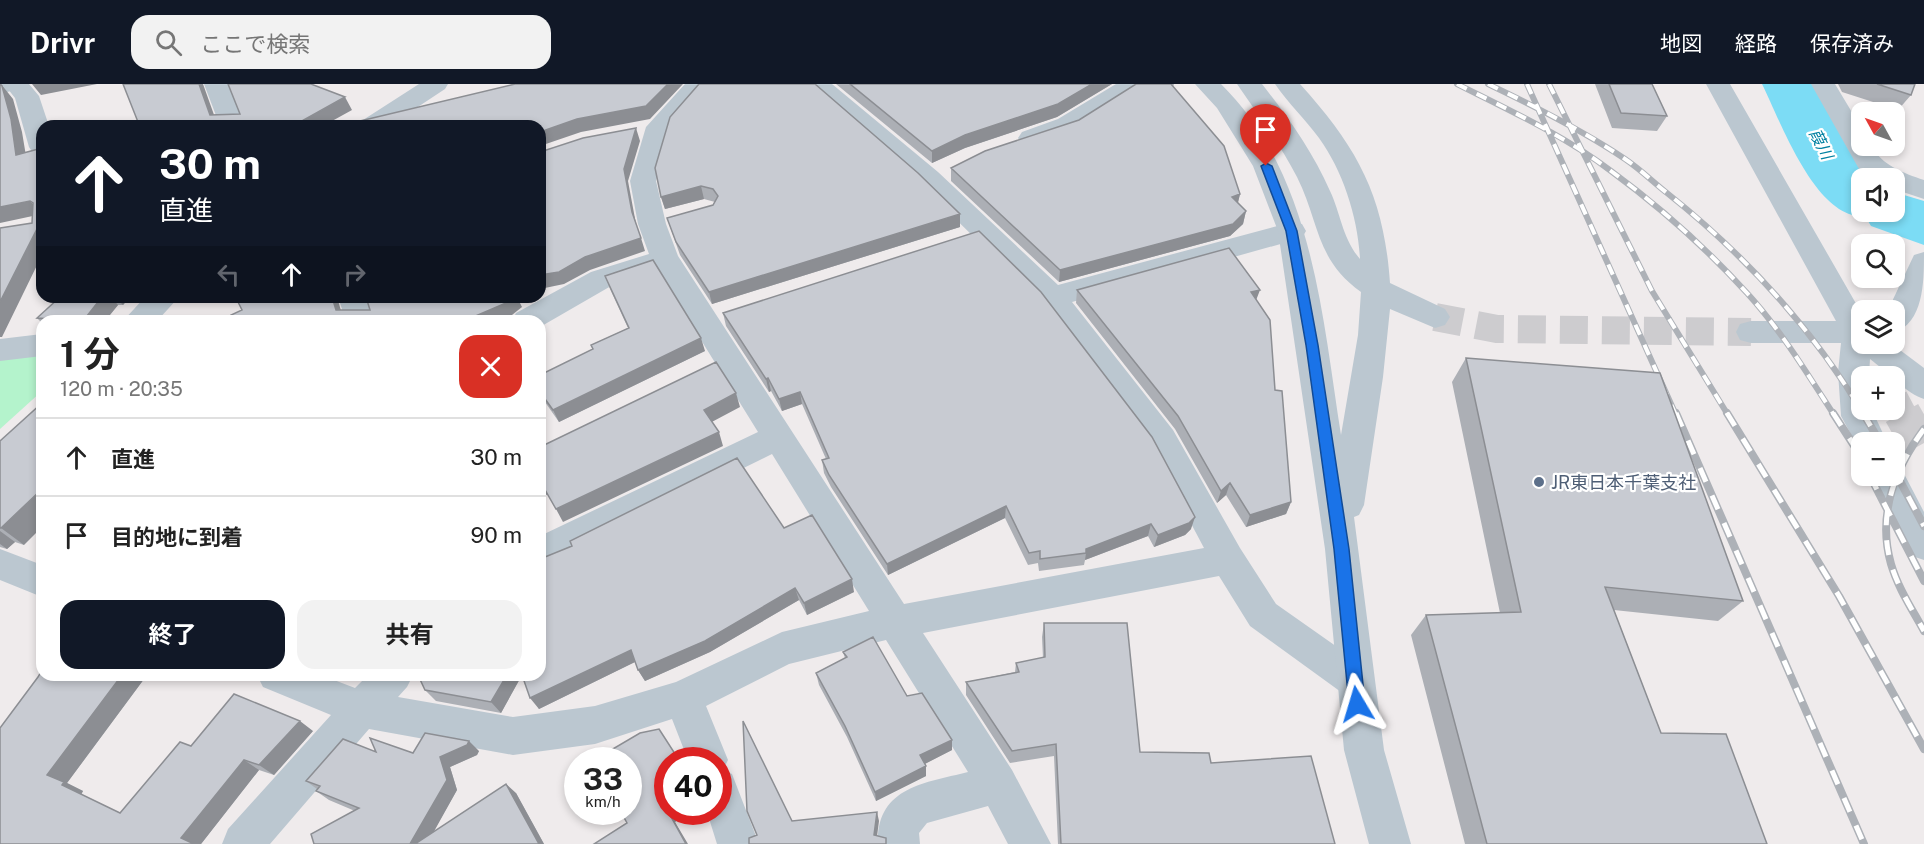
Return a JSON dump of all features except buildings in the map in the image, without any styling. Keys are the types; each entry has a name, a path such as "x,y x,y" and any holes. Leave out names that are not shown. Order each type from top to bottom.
{"street":[{"path":"0,87 9,84"},
{"path":"16,84 27,96 36,127"},
{"path":"216,84 230,120"},
{"path":"381,120 435,84"},
{"path":"699,84 648,129 643,181 663,221 664,256 714,316 716,362 777,437 998,784 1030,844"},
{"path":"817,84 929,178 1053,297 1162,439 1228,559 1263,615 1354,680"},
{"path":"1006,146 1067,125 1133,84"},
{"path":"1207,84 1227,104 1266,166 1292,231 1312,345 1341,549 1354,680 1364,750 1390,844"},
{"path":"1249,84 1282,125 1318,192 1334,243 1347,264 1364,280 1386,295 1435,317"},
{"path":"1287,84 1325,128 1350,169 1377,262 1376,321 1368,389 1353,448 1341,549"},
{"path":"1718,84 1851,317"},
{"path":"1823,84 1868,163 1876,168"},
{"path":"929,178 957,165"},
{"path":"1905,183 1924,190"},
{"path":"950,242 984,231"},
{"path":"1053,297 1292,231"},
{"path":"538,315 601,279 664,256"},
{"path":"1905,309 1924,261"},
{"path":"144,315 158,303"},
{"path":"1751,332 1851,337"},
{"path":"0,350 36,346"},
{"path":"1858,354 1853,372 1857,416 1866,432"},
{"path":"1885,354 1907,370 1924,387"},
{"path":"546,550 777,437"},
{"path":"1893,486 1924,545"},
{"path":"291,681 361,709 513,736 595,725 683,698 782,649 893,622 1228,559"},
{"path":"0,564 36,579"},
{"path":"243,844 388,681"},
{"path":"683,698 703,747"},
{"path":"899,844 898,827 915,806 998,784"},
{"path":"732,823 738,844"}],"green space":[{"path":"36,352 36,396 0,429 0,360"}],"waterway":[{"name":"葭川","path":"1789,84 1837,175 1851,187"},
{"name":"葭川","path":"1905,217 1924,224"}],"tunnel":[{"path":"1435,317 1497,329 1751,332"},
{"path":"1905,418 1924,452"}],"railway":[{"path":"1457,84 1548,131"},
{"path":"1488,84 1538,109"},
{"path":"1527,84 1538,109"},
{"path":"1549,84 1570,126"},
{"path":"1538,109 1570,126"},
{"path":"1538,109 1548,131"},
{"path":"1570,126 1636,167 1724,242 1800,323 1851,394"},
{"path":"1570,126 1582,151"},
{"path":"1548,131 1582,151"},
{"path":"1548,131 1676,415"},
{"path":"1582,151 1665,214 1747,293 1771,321 1834,415"},
{"path":"1582,151 1652,291 1728,415"},
{"path":"1676,413 1864,844"},
{"path":"1727,413 1839,596 1924,749"},
{"path":"1833,413 1851,441"},
{"path":"1867,420 1874,432"},
{"path":"1905,460 1924,429"},
{"path":"1875,486 1888,511"},
{"path":"1888,511 1893,486"},
{"path":"1903,486 1924,526"},
{"path":"1888,511 1924,581"},
{"path":"1888,511 1887,546 1891,564 1924,631"}],"place":[{"name":"JR東日本千葉支社","path":"1539,482"}],"route":[{"path":"1266,166 1292,231 1312,345 1341,549 1357,704"}]}
